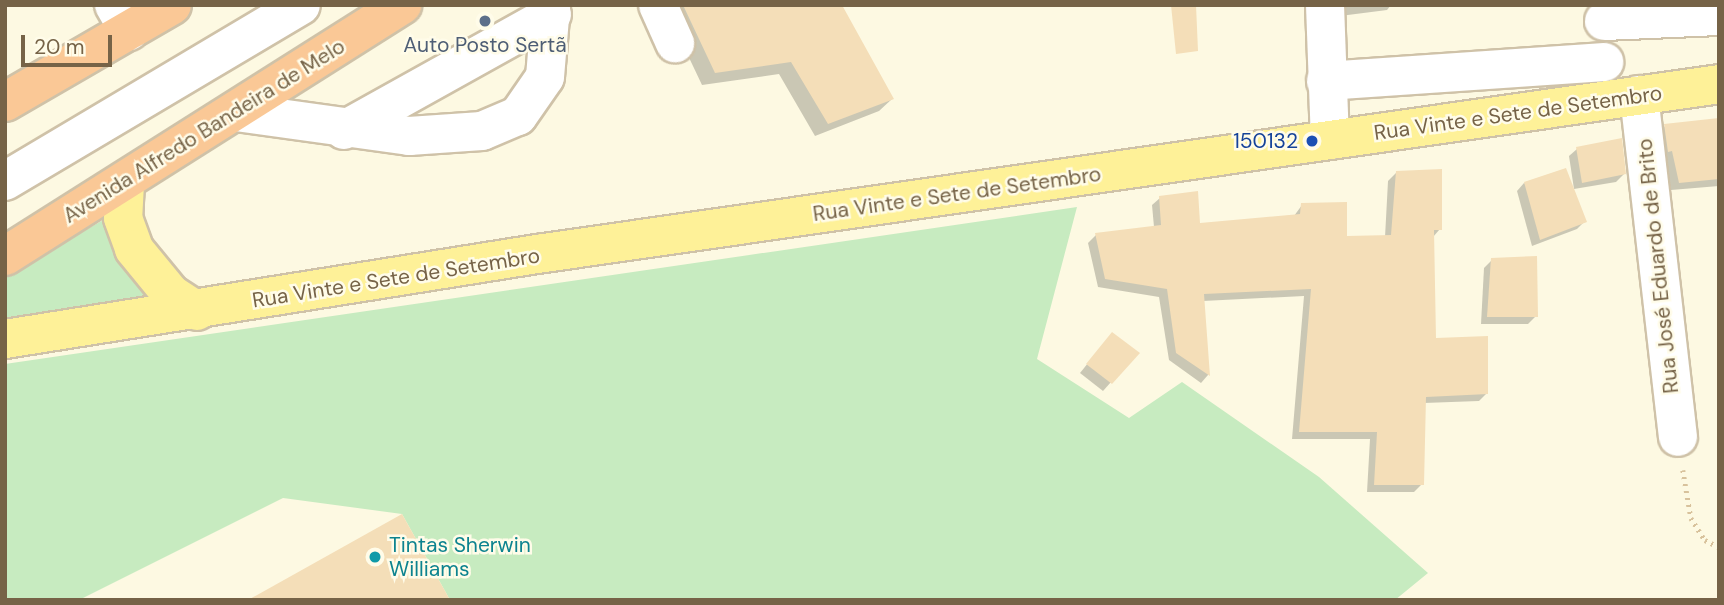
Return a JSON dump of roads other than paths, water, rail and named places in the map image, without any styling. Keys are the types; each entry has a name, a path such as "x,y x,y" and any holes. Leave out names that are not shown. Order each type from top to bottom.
{"highway":[{"path":"5,102 122,18 172,5"},
{"name":"Avenida Alfredo Bandeira de Melo","path":"5,256 125,183 402,5"}],"main road":[{"name":"Rua Vinte e Sete de Setembro","path":"5,340 537,254 1719,84"},
{"path":"125,183 123,218 134,248 172,294 197,311"}],"street":[{"path":"5,181 301,5"},
{"path":"658,5 675,43"},
{"path":"1325,5 1330,140"},
{"path":"236,112 344,130 409,136 482,131 518,116 545,77 551,10"},
{"path":"344,130 551,10"},
{"path":"1604,13 1719,16"},
{"name":"Rua José Eduardo de Brito","path":"1604,13 1604,62 1622,97 1678,437"},
{"path":"1326,81 1604,62"}],"place":[{"name":"Auto Posto Sertã","path":"485,21"},
{"name":"150132","path":"1312,141"},
{"name":"Tintas Sherwin Williams","path":"375,557"}]}
